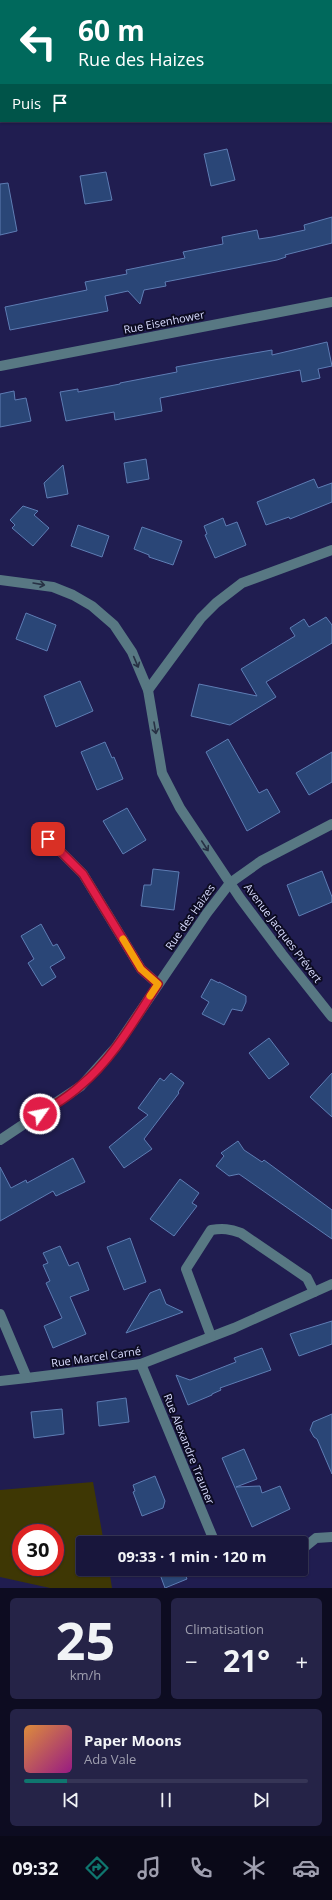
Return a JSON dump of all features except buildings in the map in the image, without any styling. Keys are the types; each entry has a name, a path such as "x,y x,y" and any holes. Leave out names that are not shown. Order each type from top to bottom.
{"street":[{"name":"Rue Eisenhower","path":"0,366 332,302"},
{"path":"148,690 201,618 216,603 242,583 332,550"},
{"name":"Avenue Jacques Prévert","path":"0,580 53,587 73,595 92,606 114,625 132,652 148,690 162,773 180,808 230,883 282,954 332,1017"},
{"name":"Rue des Haizes","path":"0,1140 81,1086 116,1047 215,901 230,883 261,861 332,824"},
{"path":"48,839 83,874 141,969 158,984"},
{"path":"211,1336 186,1269 211,1230 222,1228 232,1229 241,1233 307,1278 314,1292"},
{"name":"Rue Marcel Carné","path":"0,1381 141,1364 234,1328 332,1284"},
{"path":"0,1314 27,1378"},
{"name":"Rue Alexandre Trauner","path":"141,1364 212,1536"},
{"path":"308,1545 316,1538 332,1537"}],"shaded area":[{"path":"93,1482 103,1536 76,1536 76,1576 110,1576 112,1588 50,1588 0,1577 0,1490"}],"slow traffic":[{"path":"123,939 141,969 148,977 158,984 150,996"}],"route":[{"path":"40,1114 81,1086 101,1065 116,1047 158,984 148,977 141,969 83,874 48,839"}]}
